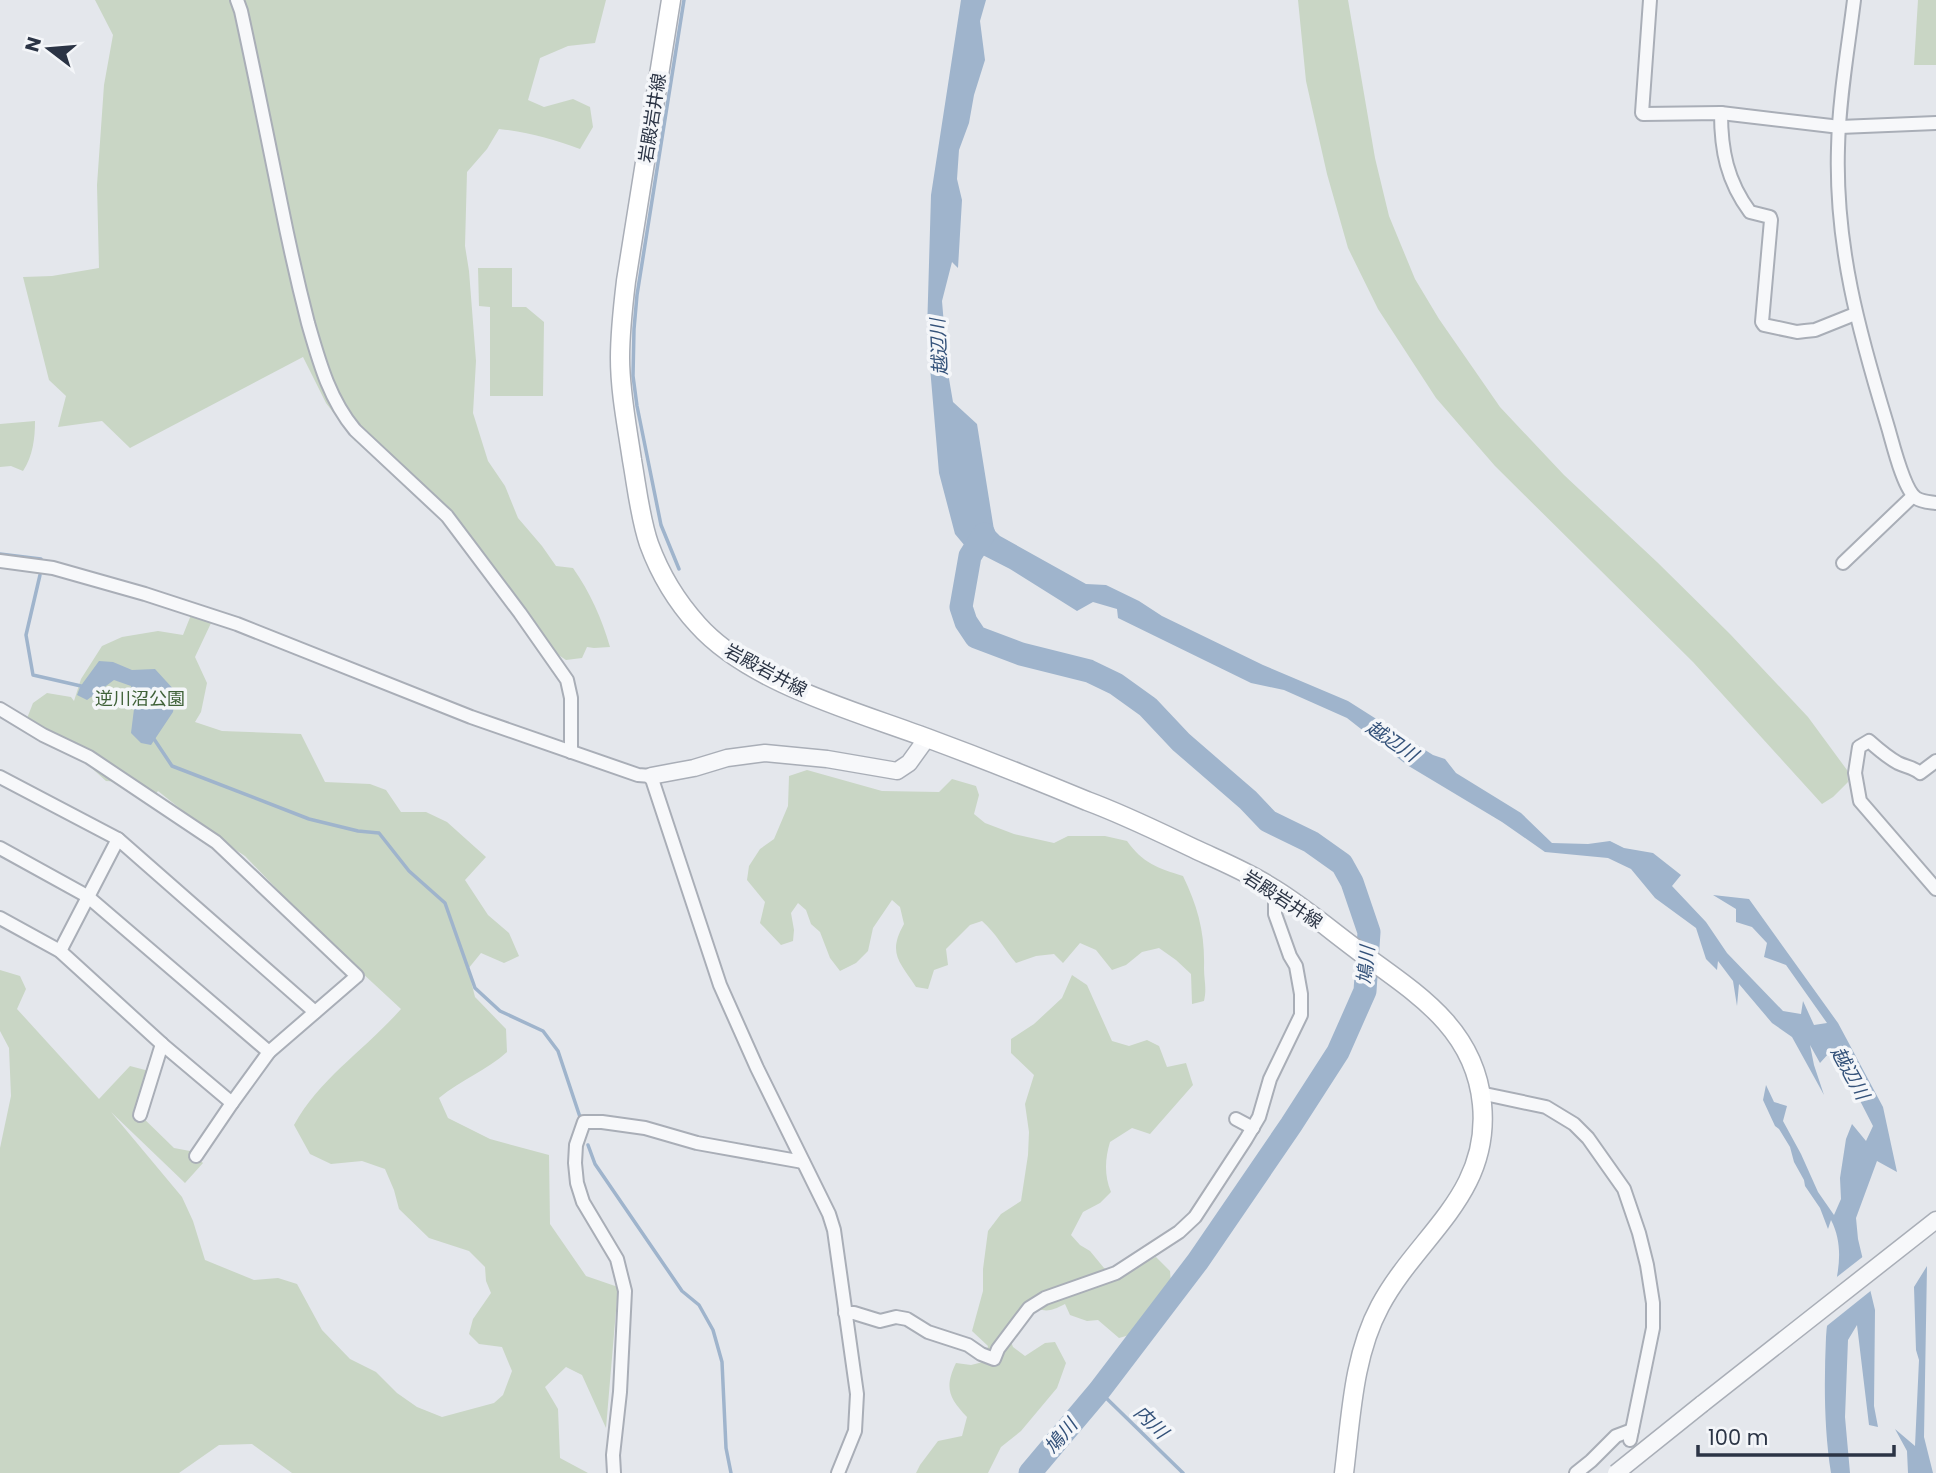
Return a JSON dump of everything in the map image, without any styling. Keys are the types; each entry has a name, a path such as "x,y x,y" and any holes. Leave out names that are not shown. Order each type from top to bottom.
{"main road":[{"name":"岩殿岩井線","path":"671,0 635,218 621,322 620,361 623,402 641,511 649,544 668,587 698,625 722,649 753,668 808,694 1093,803 1275,889 1424,998 1448,1023 1470,1057 1480,1093"},
{"path":"1344,1473 1353,1397 1368,1332 1396,1278 1458,1200 1473,1172 1483,1122 1480,1093"}],"street":[{"path":"236,0 241,11 296,278 330,391 355,430 447,516 567,680 571,698 571,752"},
{"path":"1650,0 1643,114 1721,113 1840,127 1936,123"},
{"path":"1854,0 1838,148 1843,241 1855,314 1899,463 1913,496 1922,502 1936,503"},
{"path":"1721,113 1722,148 1732,181 1750,212 1770,217 1771,220 1762,323 1797,332 1815,330 1855,314"},
{"path":"1843,563 1913,496"},
{"path":"0,561 53,568 225,620 471,717 638,775 651,776 694,768 727,758 765,753 827,759 897,771 909,763 927,738"},
{"path":"0,709 89,757 216,842 357,976 269,1052 196,1156"},
{"path":"1936,761 1920,773 1900,764 1869,741 1859,747 1855,773 1860,801 1936,889"},
{"path":"651,776 720,985 757,1068 829,1214 834,1230 857,1394 855,1431 838,1473"},
{"path":"0,777 118,839 315,1012"},
{"path":"60,951 118,839"},
{"path":"0,848 87,897 269,1052"},
{"path":"845,1312 880,1321 896,1317 907,1319 929,1332 968,1345 994,1359 998,1349 1029,1308 1045,1298 1116,1273 1179,1232 1195,1217 1259,1117 1270,1079 1301,1015 1301,994 1296,966 1275,914 1275,889"},
{"path":"0,918 60,951 162,1044 232,1103"},
{"path":"140,1115 162,1044"},
{"path":"1480,1093 1546,1107 1574,1124 1588,1138 1624,1189 1639,1233 1653,1303 1653,1328 1631,1435 1616,1436 1576,1473"},
{"path":"1237,1119 1253,1128"},
{"path":"614,1473 625,1291 617,1259 583,1202 577,1183 576,1145 584,1122 645,1128 697,1143 803,1162"},
{"path":"1615,1473 1936,1220"}],"green space":[{"path":"95,0 606,0 595,43 568,46 540,58 528,100 544,107 573,99 590,107 593,127 580,149 540,136 499,129 487,149 467,172 465,246 476,361 473,413 488,461 505,486 518,518 556,566 573,568 579,577 595,606 610,647 587,647 582,658 566,660 554,652 469,533 434,495 392,456 355,441 326,403 303,357 130,448 102,421 58,427 66,396 49,380 23,277 52,276 99,268 97,185 104,85 113,35"},
{"path":"1298,0 1348,0 1375,158 1389,216 1415,279 1439,319 1500,407 1564,475 1730,634 1808,717 1847,770 1848,782 1833,797 1822,804 1693,662 1495,466 1436,398 1378,309 1348,248 1327,174 1306,81"},
{"path":"1918,0 1936,0 1936,65 1914,65"},
{"path":"478,268 512,268 512,307 526,307 544,322 543,396 490,396 490,307 479,306"},
{"path":"35,421 33,447 23,471 11,466 0,467 0,424"},
{"name":"逆川沼公園","path":"191,615 212,621 195,657 207,683 201,712 195,722 222,731 301,734 325,782 370,784 386,790 401,812 426,812 447,822 486,857 465,880 488,915 509,933 519,956 504,963 481,953 468,969 475,997 506,1029 507,1052 439,1098 448,1118 490,1139 549,1155 550,1224 586,1276 618,1287 606,1428 582,1375 566,1367 545,1387 558,1409 560,1458 588,1473 292,1473 252,1444 219,1445 179,1473 0,1473 0,1148 11,1096 9,1048 0,1031 0,970 20,976 26,989 17,1009 99,1099 130,1066 149,1071 136,1111 174,1148 190,1151 203,1163 185,1183 111,1112 182,1197 193,1221 205,1260 254,1280 278,1278 297,1284 322,1330 350,1359 376,1372 397,1393 417,1407 442,1417 494,1403 503,1395 512,1371 502,1347 479,1344 469,1334 473,1319 491,1293 486,1281 485,1267 469,1251 429,1238 399,1209 385,1169 362,1161 331,1164 310,1154 294,1125 330,1078 401,1009 319,933 245,856 213,835 158,791 155,795 137,783 106,781 86,763 24,726 33,703 47,693 71,697 74,701 81,679 102,646 122,637 158,631 183,635"},
{"path":"807,770 882,791 939,792 952,779 976,786 979,795 974,814 985,823 1014,834 1054,843 1068,836 1105,836 1127,841 1151,864 1183,876 1202,932 1204,1001 1192,1004 1191,974 1159,948 1142,952 1126,965 1112,970 1096,950 1080,943 1063,963 1054,954 1036,956 1016,963 982,921 970,925 946,949 948,965 934,970 928,989 916,987 896,951 896,943 904,924 900,907 892,900 873,928 868,951 856,963 840,971 830,958 820,932 811,924 806,910 798,903 791,913 793,941 781,945 760,923 765,902 747,880 749,866 760,849 774,839 788,806 789,776"},
{"path":"1072,975 1087,985 1112,1041 1129,1046 1147,1040 1159,1046 1167,1067 1186,1063 1193,1085 1150,1134 1132,1128 1110,1142 1106,1167 1111,1192 1100,1203 1083,1212 1071,1235 1090,1251 1104,1268 1121,1275 1156,1257 1170,1271 1171,1285 1133,1334 1119,1338 1098,1320 1087,1321 1070,1315 1065,1304 1046,1310 1027,1304 1007,1331 1013,1347 1025,1356 1045,1343 1055,1342 1066,1363 1057,1388 1021,1431 1001,1447 988,1473 916,1473 938,1441 962,1436 967,1417 952,1398 950,1379 956,1363 971,1365 983,1362 988,1346 972,1331 983,1291 988,1231 1001,1214 1021,1201 1029,1132 1025,1104 1034,1075 1011,1053 1011,1039 1034,1024 1062,998"}],"water":[{"name":"越辺川","path":"961,0 986,0 980,21 985,60 969,123 959,150 957,179 962,200 958,268 952,262 942,301 953,402 977,424 994,530 1000,536 1086,584 1106,585 1162,616 1263,665 1348,701 1433,755 1445,759 1456,773 1521,813 1552,843 1588,844 1610,841 1624,848 1653,853 1681,875 1672,886 1706,922 1727,953 1783,1011 1801,1014 1803,1001 1814,1025 1827,1023 1786,965 1764,957 1767,943 1752,927 1736,922 1736,909 1713,895 1749,899 1838,1023 1883,1107 1897,1172 1877,1161 1856,1218 1858,1239 1875,1310 1874,1406 1878,1427 1869,1425 1857,1325 1848,1340 1845,1417 1850,1473 1831,1473 1826,1422 1826,1337 1839,1264 1837,1235 1831,1220 1828,1229 1820,1208 1805,1186 1790,1147 1775,1126 1763,1100 1766,1085 1774,1102 1787,1106 1783,1121 1818,1192 1834,1215 1841,1199 1840,1178 1846,1139 1852,1124 1866,1141 1873,1126 1836,1054 1829,1053 1820,1063 1810,1045 1824,1095 1792,1037 1772,1023 1739,984 1737,1006 1733,981 1718,961 1717,970 1706,959 1696,928 1655,898 1631,869 1608,858 1545,852 1502,822 1407,765 1347,718 1284,690 1251,683 1118,618 1117,609 1093,602 1077,611 1010,569 965,546 955,534 939,473 927,332 931,195"},
{"path":"99,661 113,662 132,670 155,669 176,692 173,712 151,745 141,743 131,733 134,709 131,686 114,680 87,700 77,695"},
{"path":"1927,1266 1924,1437 1933,1473 1908,1473 1907,1451 1895,1429 1915,1446 1919,1360 1916,1350 1914,1287"}],"pier":[{"path":"1865,1255 1873,1289 1823,1329 1833,1280"}],"waterway":[{"path":"679,569 661,525 633,376 637,295 684,0"},
{"name":"鳩川","path":"984,534 970,556 961,607 966,622 976,637 1021,654 1089,671 1116,684 1148,707 1181,742 1248,800 1268,821 1311,842 1342,864 1352,882 1369,932 1365,991 1338,1052 1198,1261 1099,1391 1030,1473"},
{"path":"0,554 41,559 42,563"},
{"path":"40,575 26,635 33,675 81,686"},
{"path":"152,736 172,766 309,819 358,831 379,833 409,871 445,903 475,988 500,1011 543,1031 558,1051 580,1117"},
{"path":"588,1145 595,1164 682,1291 699,1305 713,1330 722,1362 726,1448 731,1473"},
{"name":"内川","path":"1099,1391 1183,1473"}]}
